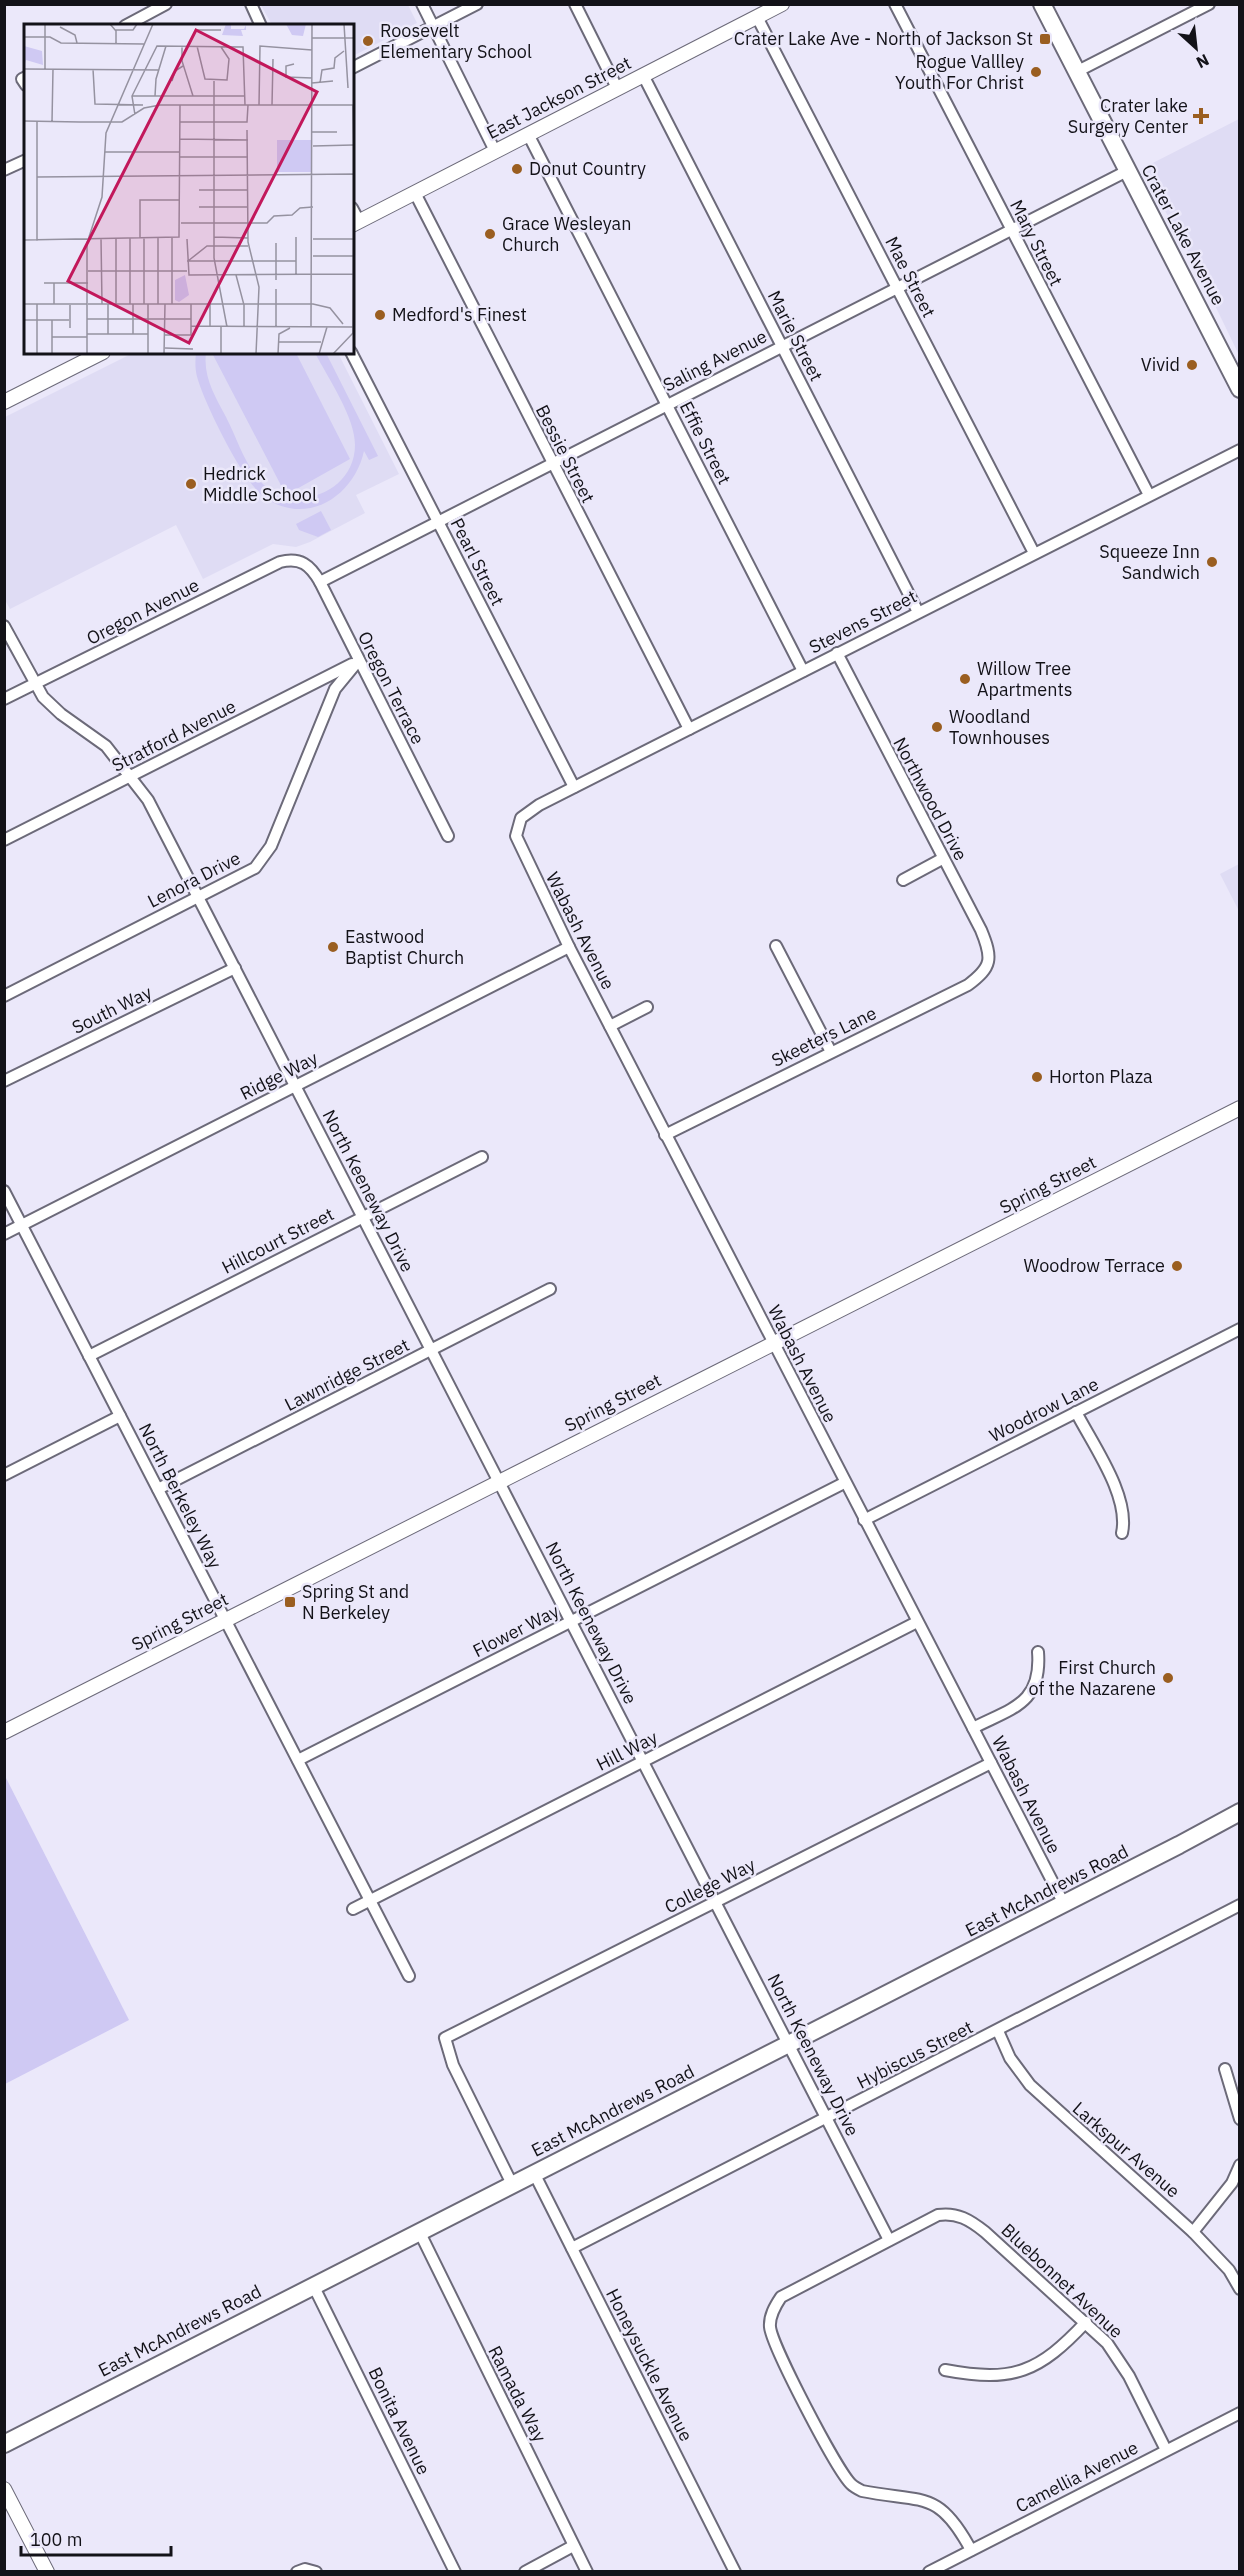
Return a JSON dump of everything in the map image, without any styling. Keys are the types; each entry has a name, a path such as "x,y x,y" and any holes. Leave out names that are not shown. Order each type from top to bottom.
{"main road":[{"name":"Crater Lake Avenue","path":"1042,4 1239,389"},
{"name":"East McAndrews Road","path":"4,2444 1064,1904 1239,1812"}],"street":[{"path":"129,24 166,4"},
{"path":"251,4 260,24"},
{"path":"422,4 495,151"},
{"path":"354,67 477,4"},
{"path":"575,4 617,88"},
{"name":"East Jackson Street","path":"356,223 782,4"},
{"name":"Mary Street","path":"895,4 1149,495"},
{"path":"1076,72 1209,4"},
{"name":"Mae Street","path":"757,17 1034,553"},
{"name":"Marie Street","path":"644,75 918,612"},
{"name":"Effie Street","path":"528,134 803,671"},
{"path":"4,170 24,161"},
{"name":"Saling Avenue","path":"320,582 1127,171"},
{"name":"Bessie Street","path":"415,193 551,463 689,729"},
{"path":"4,402 99,354"},
{"name":"Pearl Street","path":"352,354 574,787"},
{"name":"Stevens Street","path":"516,836 518,824 524,814 574,787 1239,450"},
{"name":"Oregon Terrace","path":"298,560 307,564 320,582 448,836"},
{"name":"Oregon Avenue","path":"4,699 280,562 298,560"},
{"name":"North Keeneway Drive","path":"4,626 35,684 52,706 106,746 148,800 717,1901 889,2240"},
{"name":"Northwood Drive","path":"837,653 942,859 981,930 987,944 989,962"},
{"name":"Stratford Avenue","path":"4,840 358,661"},
{"name":"Lenora Drive","path":"4,996 255,868 263,861 335,689 358,661"},
{"name":"Wabash Avenue","path":"516,836 568,947 1064,1904"},
{"path":"903,880 942,859"},
{"path":"777,946 831,1052"},
{"name":"Ridge Way","path":"4,1234 568,947"},
{"name":"Skeeters Lane","path":"665,1135 968,986 986,969 989,962"},
{"name":"South Way","path":"4,1081 235,968"},
{"path":"610,1026 647,1007"},
{"name":"Spring Street","path":"4,1732 1239,1108"},
{"name":"Hillcourt Street","path":"89,1356 482,1157"},
{"name":"North Berkeley Way","path":"4,1191 409,1976"},
{"name":"Lawnridge Street","path":"158,1489 550,1289"},
{"name":"Woodrow Lane","path":"864,1520 1239,1329"},
{"path":"1076,1412 1124,1509 1122,1533"},
{"path":"4,1475 120,1416"},
{"name":"Flower Way","path":"298,1760 844,1483"},
{"name":"Hill Way","path":"353,1909 917,1622"},
{"path":"973,1728 1015,1707 1032,1693 1039,1669 1038,1652"},
{"name":"College Way","path":"512,2184 453,2065 445,2038 991,1763"},
{"name":"Hybiscus Street","path":"572,2248 998,2031 1239,1905"},
{"name":"Larkspur Avenue","path":"998,2031 1010,2058 1030,2085 1193,2232 1229,2270 1239,2289"},
{"path":"1225,2069 1239,2119"},
{"path":"1193,2232 1232,2183 1239,2165"},
{"name":"Honeysuckle Avenue","path":"534,2173 735,2571"},
{"name":"Bluebonnet Avenue","path":"889,2240 938,2215 949,2213 964,2217 985,2232 1107,2343 1122,2364 1166,2450"},
{"name":"Ramada Way","path":"419,2231 586,2571"},
{"path":"889,2240 781,2297 774,2307 770,2326 772,2334 837,2466 852,2485 862,2491 938,2506 953,2519 971,2550"},
{"name":"Bonita Avenue","path":"313,2285 455,2571"},
{"path":"945,2370 991,2375 1024,2370 1053,2356 1086,2322"},
{"name":"Camellia Avenue","path":"929,2571 1239,2413"},
{"path":"4,2489 47,2571"},
{"path":"525,2571 573,2546"},
{"path":"297,2571 305,2569 316,2571"}],"shaded area":[{"name":"Roosevelt Elementary School","path":"261,5 408,5 417,23 354,55 354,24 271,24"},
{"path":"1239,119 1239,355 1192,258 1141,169"},
{"name":"Hedrick Middle School","path":"131,354 339,354 399,474 356,495 365,513 296,547 273,544 203,579 176,525 10,609 5,600 5,417"},
{"path":"196,354 206,354 206,370 211,386 247,462 264,485 278,493 293,497 308,497 322,493 335,486 346,475 352,461 355,445 351,422 316,354 327,354 378,456 369,460 364,451 359,467 350,482 339,494 325,503 311,508 295,509 279,505 263,496 235,459 209,407 198,380"},
{"path":"213,354 297,354 350,459 286,495"},
{"path":"321,511 331,530 318,537 299,530 296,524"},
{"path":"1239,864 1239,911 1220,874"},
{"path":"5,1776 129,2020 4,2084"}],"place":[{"name":"Crater Lake Ave - North of Jackson St","path":"1045,39"},
{"name":"Roosevelt Elementary School","path":"368,41"},
{"name":"Rogue Vallley Youth For Christ","path":"1036,72"},
{"name":"Crater lake Surgery Center","path":"1201,116"},
{"name":"Donut Country","path":"517,169"},
{"name":"Grace Wesleyan Church","path":"490,234"},
{"name":"Medford's Finest","path":"380,315"},
{"name":"Vivid","path":"1192,365"},
{"name":"Hedrick Middle School","path":"191,484"},
{"name":"Squeeze Inn Sandwich","path":"1212,562"},
{"name":"Willow Tree Apartments","path":"965,679"},
{"name":"Woodland Townhouses","path":"937,727"},
{"name":"Eastwood Baptist Church","path":"333,947"},
{"name":"Horton Plaza","path":"1037,1077"},
{"name":"Woodrow Terrace","path":"1177,1266"},
{"name":"Spring St and N Berkeley","path":"290,1602"},
{"name":"First Church of the Nazarene","path":"1168,1678"}]}
